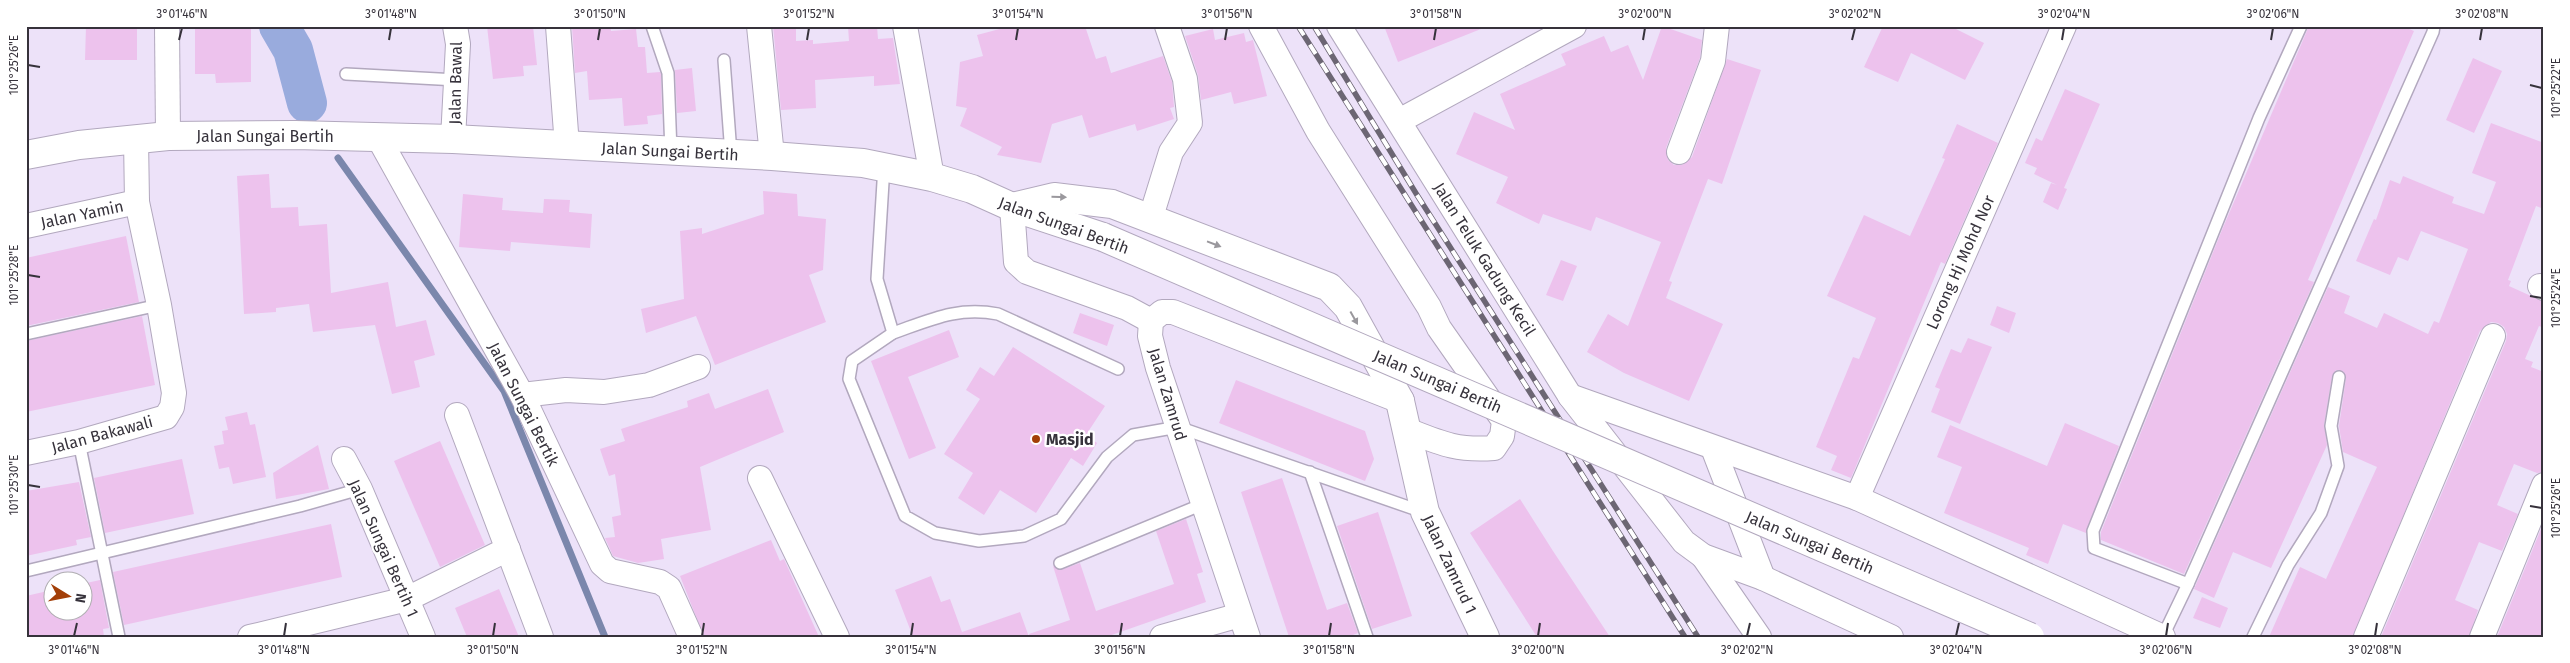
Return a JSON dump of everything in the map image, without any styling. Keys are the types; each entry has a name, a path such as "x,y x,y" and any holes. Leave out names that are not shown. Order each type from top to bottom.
{"main road":[{"name":"Jalan Sungai Bertih","path":"26,155 79,145 168,136 295,134 453,139 772,156 884,166 932,177 972,189 1012,207 1103,237 2030,637"},
{"name":"Jalan Zamrud 1","path":"1012,207 1054,196 1112,204 1329,287 1348,307 1400,401 1425,512 1485,637"}],"street":[{"path":"167,26 168,136"},
{"name":"Jalan Bawal","path":"453,139 458,44 455,26"},
{"path":"558,26 568,146"},
{"path":"759,26 772,156"},
{"path":"906,26 932,177"},
{"path":"1150,220 1171,152 1190,123 1185,79 1167,26"},
{"path":"1260,26 1318,131 1429,307 1439,328 1504,421 1502,436 1494,448 1469,450 1441,443 1407,430"},
{"name":"Jalan Teluk Gadung Kecil","path":"1340,26 1570,396 1667,522 1684,542 1703,556"},
{"path":"1399,122 1574,26"},
{"path":"1679,152 1713,61 1717,26"},
{"name":"Lorong Hj Mohd Nor","path":"1857,498 2064,26"},
{"name":"Jalan Sungai Bertik","path":"378,137 522,395 602,564 610,571 660,582 669,588 691,637"},
{"path":"136,139 137,202 159,305"},
{"name":"Jalan Yamin","path":"26,226 137,202"},
{"path":"1012,207 1016,262 1027,272 1127,308 1151,321 1162,312 1173,312 1400,401"},
{"name":"Jalan Bakawali","path":"26,453 79,442 166,417 172,407 174,393 159,305"},
{"name":"Jalan Zamrud","path":"1151,321 1150,336 1158,368 1244,626"},
{"path":"2366,637 2494,336"},
{"path":"522,395 566,390 604,392 649,385 698,367"},
{"path":"1570,396 1857,498 2163,637"},
{"path":"457,415 541,637"},
{"path":"1713,448 1763,578"},
{"name":"Jalan Sungai Bertih 1","path":"344,460 360,489 423,637"},
{"path":"760,478 837,637"},
{"path":"2482,637 2544,486"},
{"path":"250,637 408,599 508,549"},
{"path":"1703,556 1763,578 1891,637"},
{"path":"1703,556 1759,637"},
{"path":"1162,637 1244,626"}],"lane":[{"path":"652,26 668,73 671,152"},
{"path":"2188,584 2094,548 2093,531 2259,118 2301,26"},
{"path":"2163,637 2430,41 2434,26"},
{"path":"724,60 731,154"},
{"path":"346,74 457,80"},
{"path":"884,166 877,279 892,333"},
{"path":"26,334 159,305"},
{"path":"1118,369 998,314 966,310 947,314 892,333 852,361 849,379 905,516 936,533 979,541 1024,536 1061,519 1107,457 1133,436 1178,427 1425,512"},
{"path":"2253,637 2288,565 2321,513 2338,466 2331,426 2340,377"},
{"path":"79,442 100,554 119,637"},
{"path":"1310,472 1367,637"},
{"path":"26,571 360,489"},
{"path":"1060,563 1203,504"}],"building":[{"path":"86,26 137,26 137,60 85,60"},
{"path":"195,26 251,26 251,82 216,83 215,74 195,74"},
{"path":"487,26 533,26 537,65 523,66 524,76 493,79"},
{"path":"572,26 610,26 611,31 636,29 638,47 645,47 647,73 660,72 661,74 662,114 647,116 648,124 624,126 622,98 589,100 587,71 575,73"},
{"path":"773,26 796,26 796,41 813,40 813,44 849,41 848,26 877,26 878,39 893,38 900,84 874,86 874,76 815,80 816,108 781,110"},
{"path":"1011,26 1085,26 1096,59 1106,56 1111,73 1163,56 1172,82 1174,107 1170,108 1174,119 1137,131 1135,124 1089,138 1082,115 1052,124 1041,163 997,155 1002,147 960,126 967,108 956,106 960,62 983,56 977,35"},
{"path":"1384,26 1486,26 1486,27 1398,62"},
{"path":"1662,26 1702,40 1700,58 1666,148 1668,160 1674,165 1682,165 1692,157 1727,59 1761,70 1722,184 1708,179 1669,281 1672,282 1666,298 1723,324 1689,401 1624,373 1587,352 1608,314 1628,326 1661,242 1596,217 1591,231 1543,214 1539,224 1496,203 1508,177 1456,154 1474,112 1515,130 1500,94 1566,65 1561,54 1604,36 1611,52 1628,45 1643,80"},
{"path":"1883,26 1950,26 1984,43 1965,80 1911,53 1898,82 1864,67"},
{"path":"2309,26 2402,26 2414,31 2308,280 2314,282 2184,574 2101,540 2101,532 2222,230"},
{"path":"1213,29 1215,40 1244,33 1246,42 1253,40 1267,96 1234,104 1231,92 1201,100 1198,75 1185,36"},
{"path":"2473,58 2502,71 2474,133 2446,120"},
{"path":"692,68 696,111 677,113 675,70"},
{"path":"2065,89 2100,104 2064,188 2067,189 2058,210 2043,202 2051,183 2057,185 2034,174 2037,168 2025,163 2036,138 2042,141"},
{"path":"2491,123 2544,143 2544,209 2536,206 2508,280 2511,281 2509,286 2544,302 2544,328 2539,326 2525,359 2533,362 2531,367 2544,372 2544,472 2537,473 2514,464 2497,505 2518,514 2502,551 2479,542 2455,600 2478,610 2469,637 2381,637 2506,341 2507,334 2504,327 2498,323 2491,322 2480,331 2353,637 2269,637 2300,567 2326,579 2377,467 2343,452 2339,426 2346,378 2343,371 2336,370 2332,376 2324,425 2327,445 2271,568 2233,552 2214,598 2194,589 2197,582 2328,287 2350,296 2344,313 2377,328 2384,313 2428,334 2434,321 2439,323 2468,249 2421,231 2408,261 2398,257 2390,275 2356,261 2374,219 2376,220 2390,180 2400,184 2403,176 2454,197 2452,203 2484,214 2496,182 2472,173"},
{"path":"1957,124 1998,143 1945,264 1941,262 1851,478 1831,470 1837,456 1816,447 1853,357 1859,359 1876,318 1827,296 1864,215 1910,236 1945,159 1942,158"},
{"path":"269,174 271,208 298,207 299,226 327,224 331,293 388,282 396,327 426,320 435,355 414,361 420,387 392,394 375,325 313,332 309,304 276,308 276,312 244,314 237,176"},
{"path":"763,191 797,194 798,216 826,219 823,270 809,275 826,322 715,365 696,316 646,333 641,309 684,299 680,231 702,228 702,234 764,214"},
{"path":"463,194 503,198 502,210 543,213 544,199 570,200 569,212 592,214 590,248 511,242 510,251 459,247"},
{"path":"126,236 139,302 26,326 26,258"},
{"path":"1561,260 1577,266 1563,301 1546,295"},
{"path":"1997,306 2016,313 2009,333 1990,325"},
{"path":"1080,313 1114,325 1107,346 1073,333"},
{"path":"142,316 155,385 26,412 26,341"},
{"path":"949,330 959,357 908,377 936,448 909,459 871,361"},
{"path":"1968,338 1992,347 1960,424 1931,412 1940,389 1935,387 1951,349 1961,353"},
{"path":"1013,347 1105,406 1086,435 1097,443 1083,466 1071,458 1036,513 1000,490 984,515 958,498 973,473 944,454 980,399 966,390 980,367 994,376"},
{"path":"1236,380 1365,431 1374,459 1365,481 1219,423"},
{"path":"768,389 784,432 700,467 711,530 661,539 664,559 638,563 613,556 605,538 615,537 612,517 621,515 615,474 609,476 600,449 625,441 621,429 688,407 687,401 709,393 715,409"},
{"path":"247,412 250,425 255,424 266,477 233,484 229,467 219,469 214,446 224,444 222,431 228,430 225,417"},
{"path":"2065,423 2119,446 2086,533 2063,524 2048,564 2026,555 2029,548 1944,513 1962,467 1937,457 1950,425 2047,466"},
{"path":"440,441 485,545 440,567 394,461"},
{"path":"318,445 329,489 276,499 273,473"},
{"path":"182,459 194,514 105,533 94,478"},
{"path":"1282,478 1327,610 1347,603 1358,633 1348,637 1289,637 1241,492"},
{"path":"79,482 91,537 76,540 77,545 26,556 26,491"},
{"path":"1520,499 1610,637 1537,637 1470,533"},
{"path":"1378,512 1412,616 1372,629 1337,526"},
{"path":"1186,519 1203,572 1197,574 1206,602 1106,637 1030,637 1029,634 1070,620 1053,566 1060,570 1080,563 1096,611 1174,584 1156,531"},
{"path":"331,524 342,577 124,625 113,572"},
{"path":"2543,524 2544,637 2497,637"},
{"path":"771,540 780,561 784,559 819,637 704,637 680,576"},
{"path":"931,576 941,602 950,599 962,632 1020,612 1029,637 913,637 895,590"},
{"path":"100,580 109,628 103,629 104,637 26,637 26,596 42,592 42,620 92,620 92,582"},
{"path":"499,589 519,637 467,637 455,608"},
{"path":"2202,597 2228,608 2220,628 2193,618"}],"waterway":[{"path":"279,26 293,50 307,103"},
{"path":"338,158 504,391 605,637"}],"railway":[{"path":"1298,26 1685,637"},
{"path":"1314,26 1417,195 1698,637"}],"place":[{"name":"Masjid","path":"1036,439"}]}
